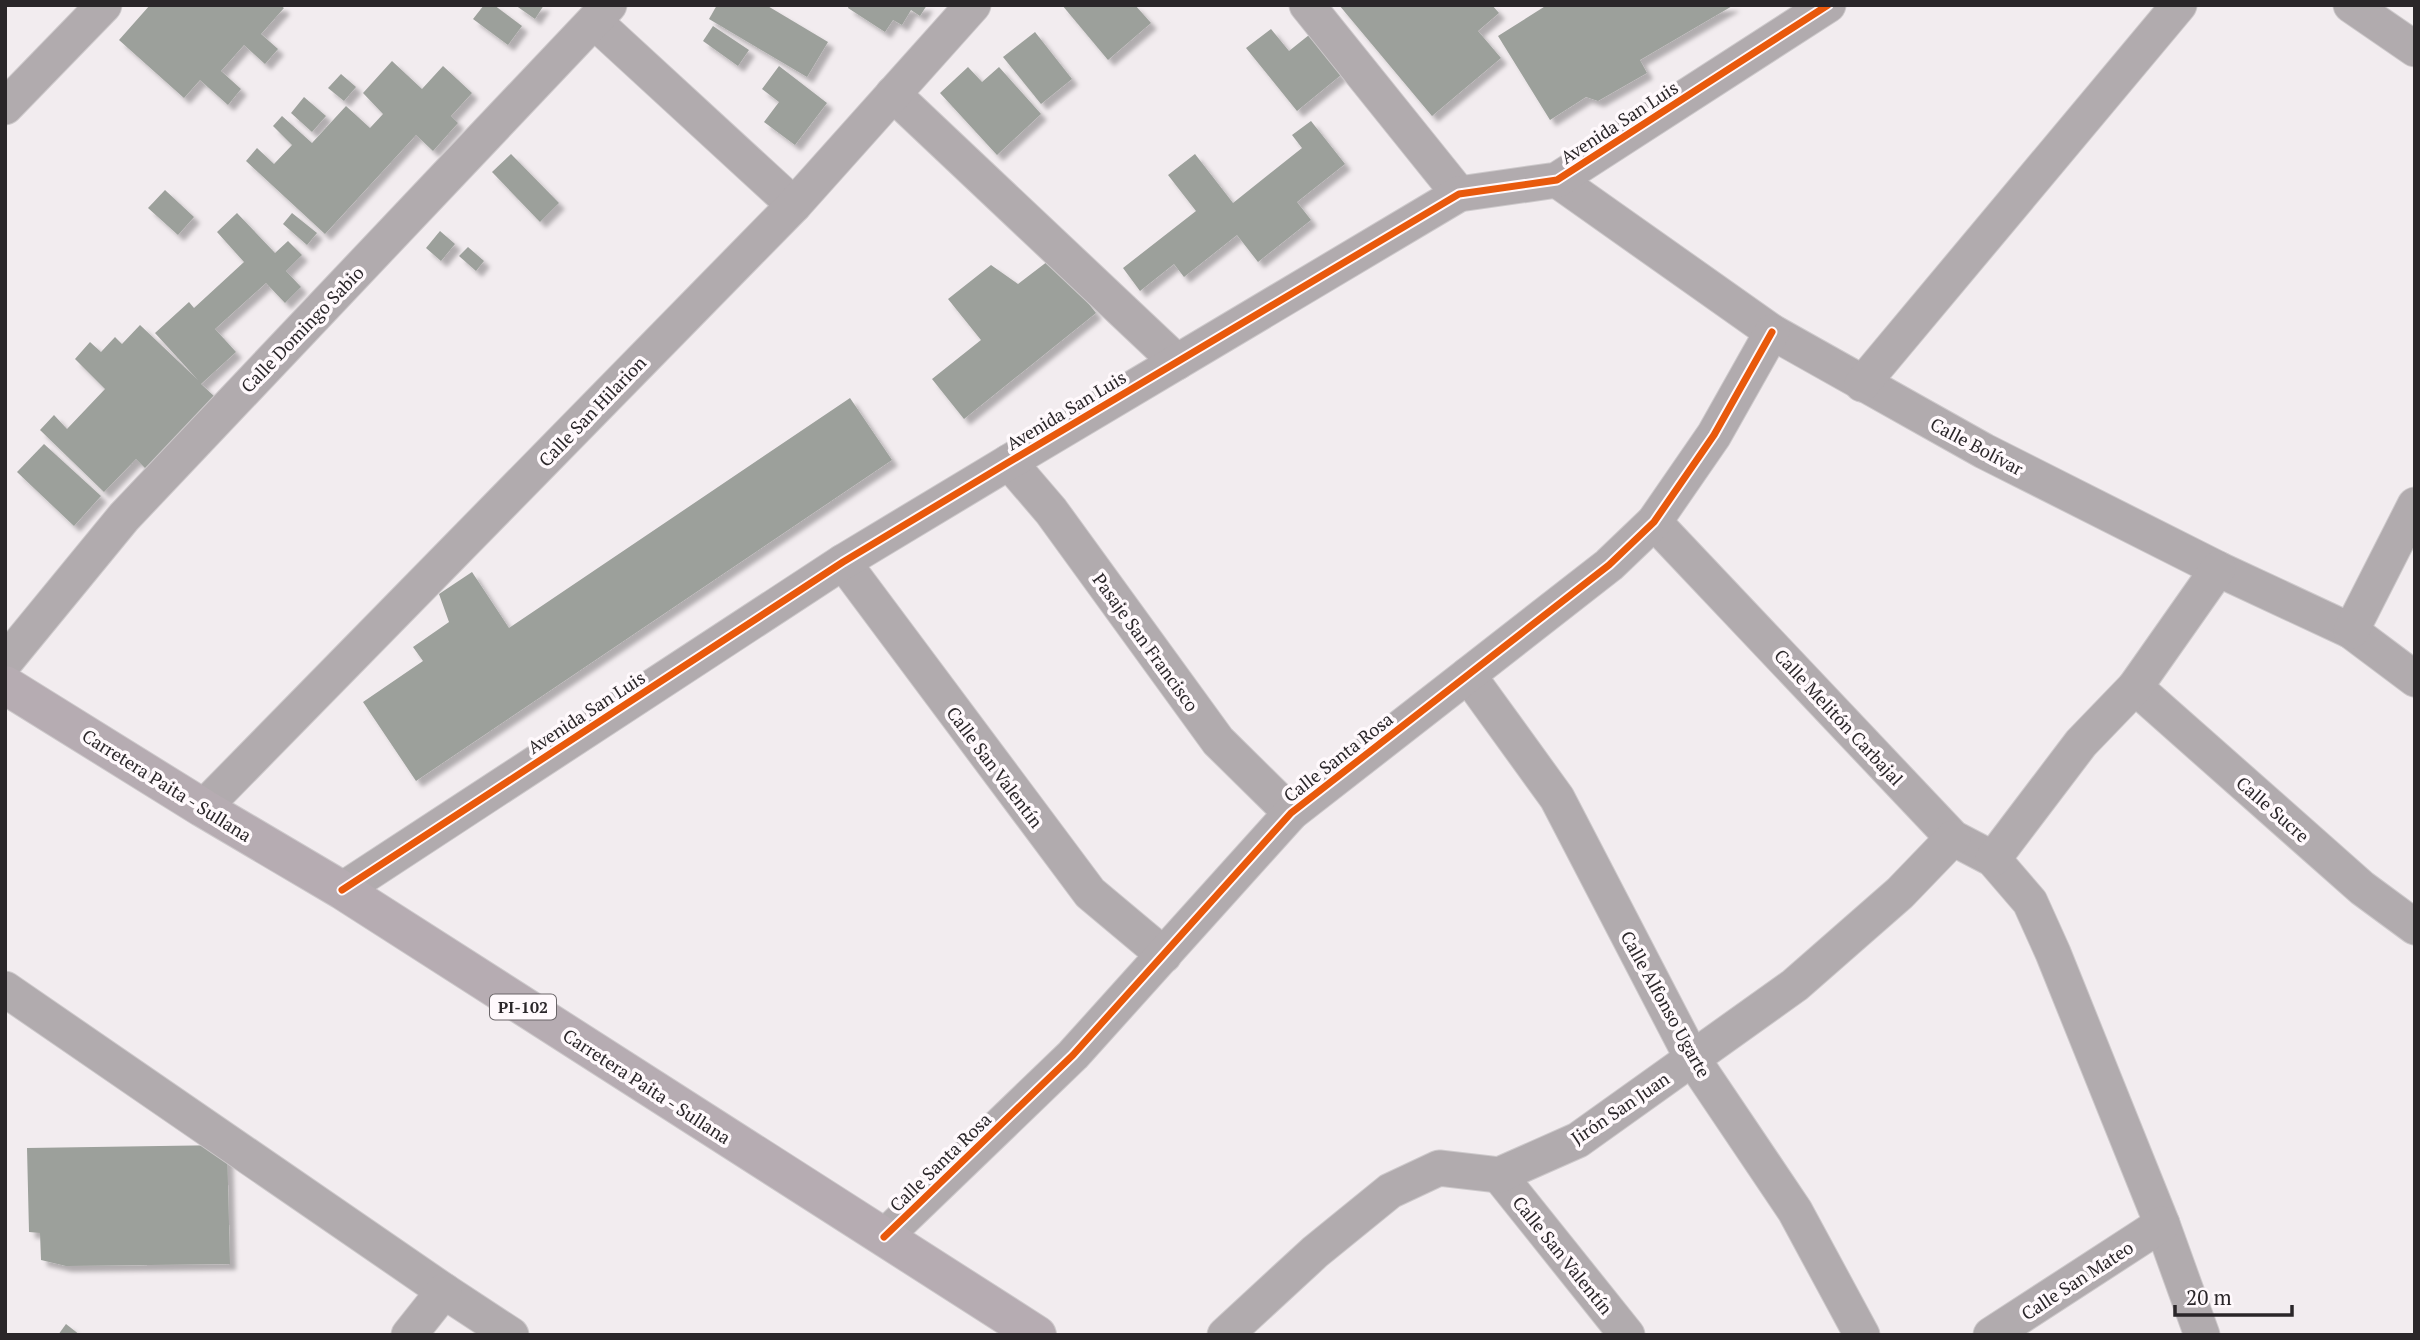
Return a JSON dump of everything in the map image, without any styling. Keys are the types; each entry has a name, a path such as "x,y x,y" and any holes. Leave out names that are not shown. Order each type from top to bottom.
{"main road":[{"name":"Carretera Paita - Sullana","path":"5,685 203,808 342,890 1037,1335"}],"street":[{"path":"5,107 104,5"},
{"name":"Calle San Hilarion","path":"203,808 794,205 972,5"},
{"path":"1307,5 1459,194"},
{"name":"Avenida San Luis","path":"342,890 844,562 1009,462 1459,194 1557,180 1828,5"},
{"path":"1862,384 2179,5"},
{"path":"2376,11 2415,49"},
{"path":"602,14 794,205"},
{"name":"Calle Domingo Sabio","path":"5,662 124,517 602,14"},
{"path":"893,94 1177,362"},
{"name":"Calle Bolívar","path":"1557,180 1772,332 1862,384 1984,451 2218,569 2351,631 2409,669"},
{"name":"Calle Santa Rosa","path":"884,1237 1073,1055 1291,814 1609,565 1654,522 1714,435 1772,332"},
{"name":"Pasaje San Francisco","path":"1009,462 1051,511 1218,741 1291,814"},
{"path":"2351,631 2415,505"},
{"name":"Calle Melitón Carbajal","path":"1654,522 1953,838 1993,859 2030,902 2162,1224 2202,1335"},
{"name":"Calle San Valentín","path":"844,562 1090,893 1164,955"},
{"path":"1993,859 2081,743 2134,687 2218,569"},
{"name":"Calle Alfonso Ugarte","path":"1468,675 1557,798 1692,1058 1795,1211 1862,1335"},
{"name":"Calle Sucre","path":"2134,687 2362,888 2415,927"},
{"name":"Jirón San Juan","path":"1499,1175 1578,1140 1796,985 1900,893 1953,838"},
{"path":"5,989 512,1335"},
{"path":"1225,1335 1315,1252 1390,1191 1439,1168 1499,1175"},
{"name":"Calle San Valentín","path":"1499,1175 1628,1335"},
{"name":"Calle San Mateo","path":"1991,1335 2162,1224"},
{"path":"409,1335 444,1291"}],"building":[{"path":"150,5 280,5 284,8 261,34 278,49 265,64 244,45 221,71 241,89 228,105 200,80 184,98 119,40"},
{"path":"484,5 494,5 522,26 508,45 473,19"},
{"path":"515,5 544,5 535,19"},
{"path":"717,5 766,5 828,42 807,77 709,19"},
{"path":"849,5 927,5 920,16 911,10 902,25 893,20 885,32 848,8"},
{"path":"1062,5 1135,5 1151,23 1108,60"},
{"path":"1339,5 1492,5 1499,13 1478,31 1501,58 1432,116"},
{"path":"1547,5 1734,5 1640,60 1647,73 1598,101 1586,97 1550,120 1498,36"},
{"path":"713,26 749,50 738,66 703,41"},
{"path":"1271,29 1289,51 1309,35 1341,75 1297,111 1246,48"},
{"path":"1035,32 1072,79 1041,104 1003,57"},
{"path":"392,61 422,89 443,66 472,93 451,116 458,123 433,151 416,135 325,234 246,161 257,148 274,164 292,145 273,126 282,116 312,143 346,106 370,128 383,114 363,93"},
{"path":"779,66 827,103 795,145 764,122 779,102 762,89"},
{"path":"968,67 982,82 999,67 1041,114 997,155 940,93"},
{"path":"341,74 356,87 344,101 328,88"},
{"path":"304,97 326,116 312,132 291,113"},
{"path":"1311,121 1345,164 1297,202 1311,220 1258,262 1237,235 1184,277 1174,264 1140,291 1123,268 1196,211 1168,175 1195,154 1233,203 1302,148 1292,135"},
{"path":"511,154 559,203 540,222 492,172"},
{"path":"165,190 194,217 178,235 148,208"},
{"path":"237,213 275,253 288,241 302,255 286,271 301,287 285,303 266,283 215,329 236,352 201,384 215,397 146,469 136,459 104,492 40,430 54,415 67,429 105,389 75,359 90,342 101,352 115,337 122,344 140,325 198,380 155,333 189,302 194,308 244,262 217,232"},
{"path":"292,213 317,233 307,245 283,224"},
{"path":"440,231 455,244 441,261 426,248"},
{"path":"468,247 484,261 476,271 459,256"},
{"path":"1052,258 1096,313 964,419 932,379 981,340 948,299 991,265 1018,284"},
{"path":"850,398 892,460 416,781 363,702 423,661 413,647 449,622 439,594 472,572 509,628"},
{"path":"44,444 101,496 74,526 17,472"},
{"path":"227,1145 230,1264 66,1266 41,1260 40,1233 29,1232 27,1148"},
{"path":"66,1324 80,1335 58,1335"}],"cycle path":[{"path":"342,890 843,562 1009,462 1459,194 1557,180 1828,5"},
{"path":"884,1237 1073,1055 1291,813 1609,565 1654,522 1714,435 1772,332"}]}
